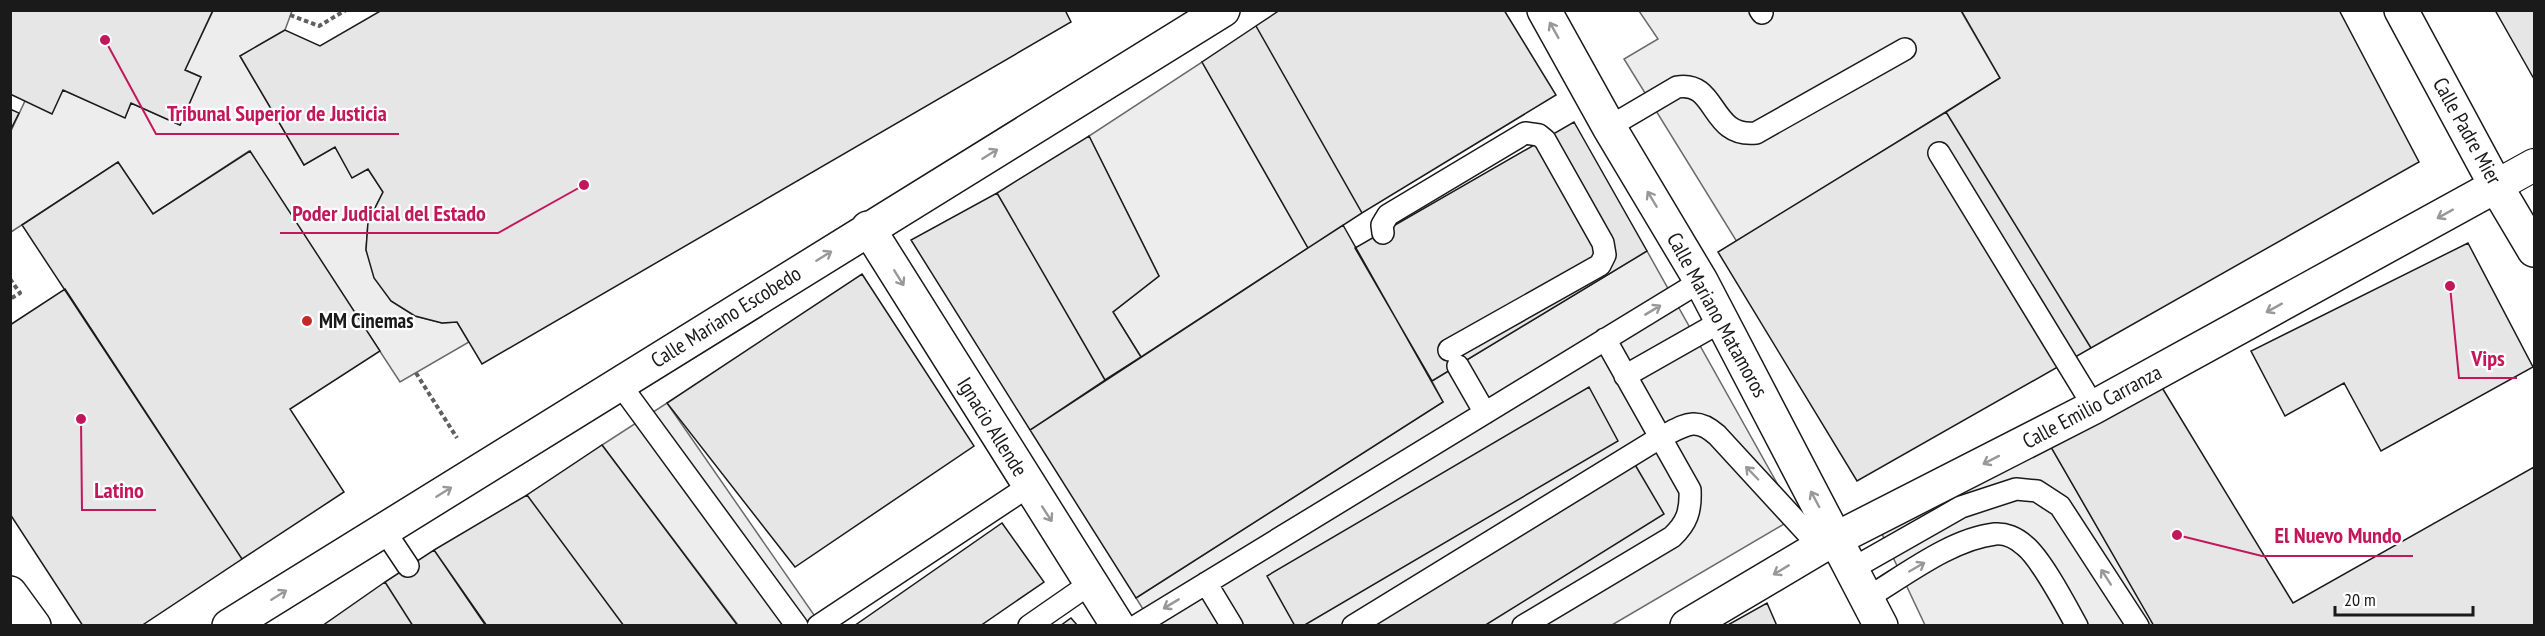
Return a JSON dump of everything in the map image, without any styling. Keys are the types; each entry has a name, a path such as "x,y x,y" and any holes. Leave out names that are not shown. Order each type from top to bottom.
{"street":[{"name":"Calle Mariano Escobedo","path":"229,626 1223,10"},
{"name":"Calle Mariano Matamoros","path":"1544,10 1609,127 1701,281 1828,543 1852,568 1874,612"},
{"name":"Calle Padre Mier","path":"2401,10 2496,186 2535,250"},
{"path":"2496,186 2535,165"},
{"name":"Calle Emilio Carranza","path":"1687,626 1828,543 2094,407 2496,186"},
{"name":"Ignacio Allende","path":"868,228 1118,626"},
{"path":"10,593 34,626"}],"lane":[{"path":"1609,127 1677,87 1690,85 1701,92 1727,126 1737,133 1756,133 1905,48"},
{"path":"1383,233 1382,225 1388,215 1525,133 1539,135 1545,140 1603,243 1605,255 1600,265 1454,358 1485,413"},
{"path":"1939,153 2094,407"},
{"path":"1136,626 1701,281"},
{"path":"1625,376 1722,321"},
{"path":"1523,626 1672,537 1682,528 1689,516 1690,490 1605,339"},
{"path":"619,383 797,626"},
{"path":"1353,626 1660,437 1691,423 1700,423 1709,428 1828,543"},
{"path":"818,626 1029,486"},
{"path":"1852,568 1961,507 2016,489 2037,491 2060,506 2138,626"},
{"path":"384,530 408,566"},
{"path":"1874,612 1923,564 1970,540 1996,534 2010,536 2026,546 2058,592 2077,626"},
{"path":"1029,626 1091,583"},
{"path":"1206,584 1232,626"}],"path":[{"path":"290,15 319,26 346,10"},
{"path":"10,279 20,293 10,299"},
{"path":"416,373 458,439"}],"shaded area":[{"path":"213,11 292,11 285,30 240,56 304,165 335,147 352,177 368,169 383,192 368,222 366,250 391,301 415,316 442,323 457,322 469,342 400,382 249,151 153,214 118,162 11,232 11,131 25,101 63,90 125,117 131,103 180,125 201,77 185,70"},
{"path":"1639,11 1961,11 2000,78 1737,242 1624,59 1658,39"},
{"path":"1202,62 1308,248 1141,357 1113,312 1159,276 1089,136"},
{"path":"1647,251 1796,517 1612,625 1153,625 1136,598 1443,402 1432,381"},
{"path":"667,403 821,625 738,625 602,445"},
{"path":"2047,440 2154,625 1925,625 1882,534"}],"building":[{"path":"10,10 213,10 185,70 201,77 180,125 131,103 125,118 63,90 52,114 10,94"},
{"path":"382,10 1065,10 1071,22 482,364 457,322 442,323 415,316 391,301 374,278 366,250 368,222 383,192 368,169 352,178 335,147 304,165 240,56 285,30 320,46"},
{"path":"1280,10 1504,10 1556,95 1362,213 1256,26"},
{"path":"1961,10 2339,10 2419,162 2091,348 1946,112 2000,78"},
{"path":"2495,10 2534,10 2534,79"},
{"path":"1256,26 1362,213 1308,248 1202,62"},
{"path":"10,109 19,113 10,131"},
{"path":"1946,112 2091,348 1857,481 1718,252"},
{"path":"1574,122 1647,251 1432,381 1355,248"},
{"path":"1089,136 1159,276 1113,312 1141,357 1105,380 997,193"},
{"path":"250,151 380,351 290,409 344,492 242,559 22,225 118,162 153,214"},
{"path":"997,193 1105,380 1030,430 911,240"},
{"path":"1343,225 1443,402 1136,598 1030,430"},
{"path":"2468,243 2533,367 2381,451 2344,383 2285,416 2251,351"},
{"path":"862,274 974,446 795,567 667,403"},
{"path":"65,289 242,559 141,626 83,626 10,514 10,325"},
{"path":"2158,381 2293,603 2534,467 2534,626 2154,626 2047,440"},
{"path":"1589,387 1618,441 1303,626 1295,626 1267,576"},
{"path":"602,445 738,626 624,626 527,495"},
{"path":"1634,463 1664,514 1484,626 1364,626"},
{"path":"527,495 624,626 486,626 434,550"},
{"path":"1002,523 1044,582 980,626 854,626"},
{"path":"434,550 487,626 413,626 385,582"},
{"path":"385,582 413,626 322,626"},
{"path":"1767,603 1777,626 1726,626"},
{"path":"1071,618 1078,626 1060,626"}],"place":[{"name":"Tribunal Superior de Justicia","path":"105,40"},
{"name":"Poder Judicial del Estado","path":"584,185"},
{"name":"Vips","path":"2450,286"},
{"name":"MM Cinemas","path":"307,321"},
{"name":"Latino","path":"81,419"},
{"name":"El Nuevo Mundo","path":"2177,535"}]}
